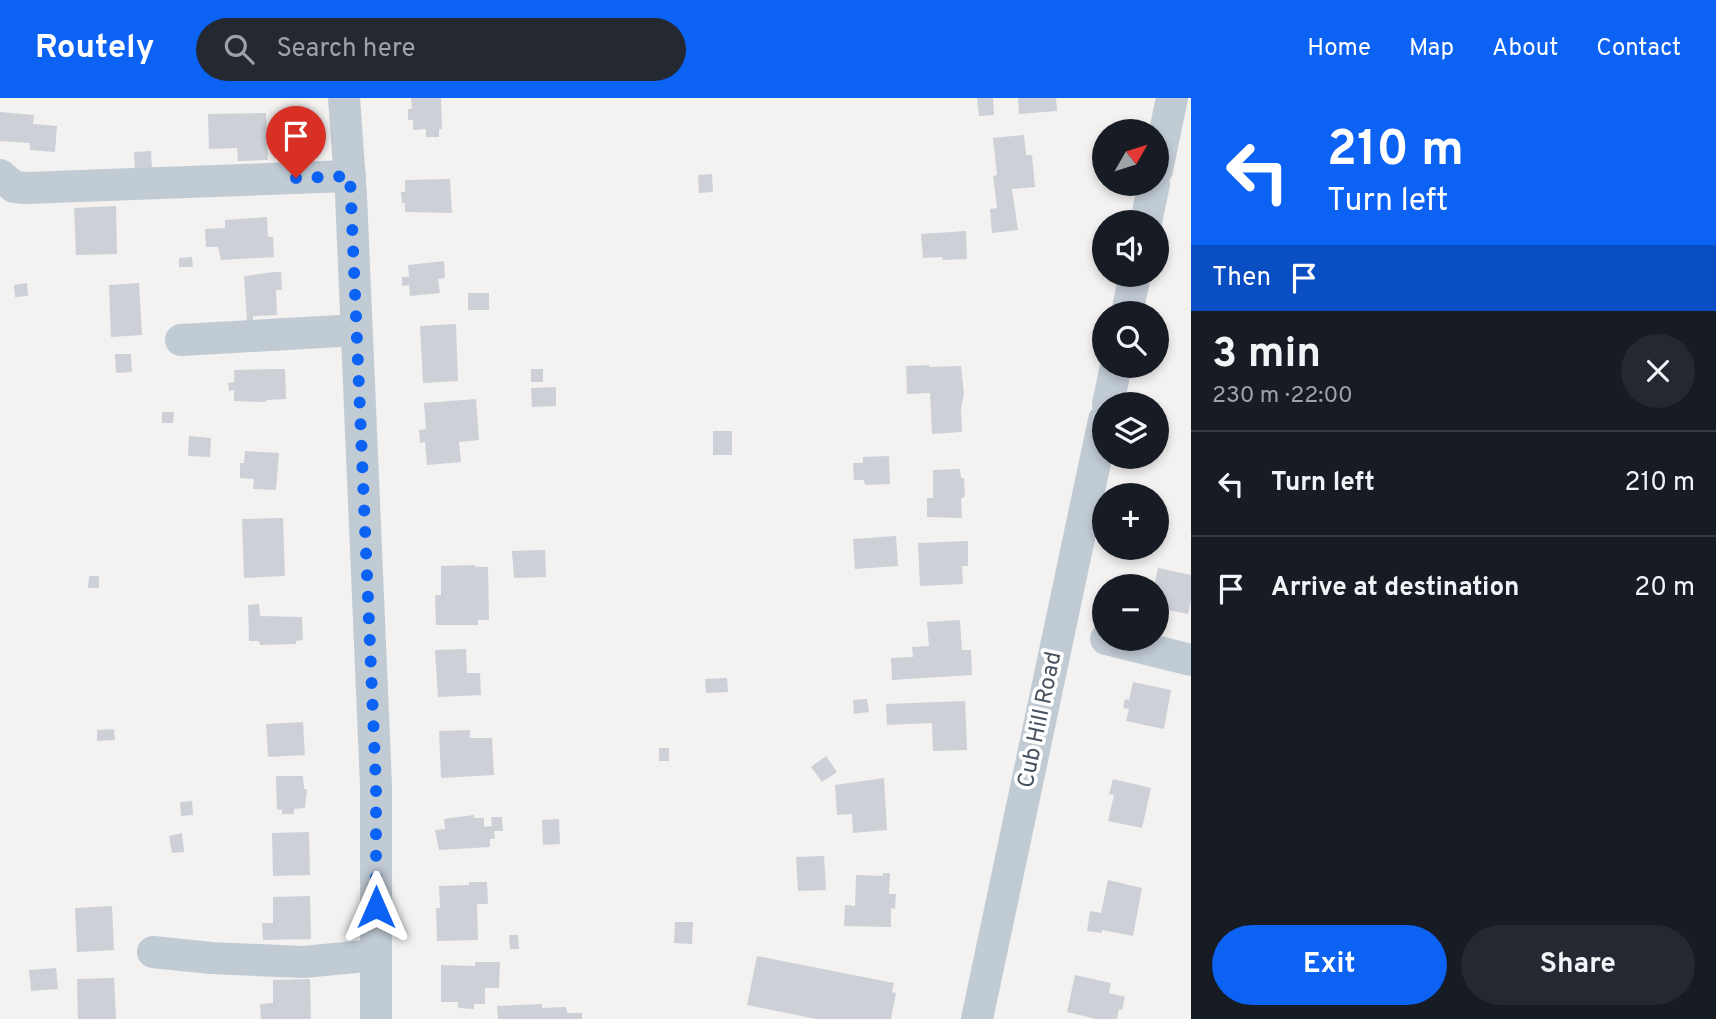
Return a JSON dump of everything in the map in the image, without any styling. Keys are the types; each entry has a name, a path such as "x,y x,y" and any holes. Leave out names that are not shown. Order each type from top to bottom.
{"street":[{"path":"344,98 350,176 376,786 376,1019"},
{"path":"1168,119 1172,98"},
{"path":"0,175 14,187 26,188 350,176"},
{"path":"181,340 357,330"},
{"name":"Cub Hill Road","path":"977,1019 1094,469"},
{"path":"1060,628 1092,636"},
{"path":"1154,651 1191,660"},
{"path":"153,951 211,958 303,962 376,955"}],"building":[{"path":"411,98 441,98 442,129 439,129 439,137 426,137 426,129 413,130 413,120 408,120 408,109 412,109"},
{"path":"977,98 993,98 994,115 979,116"},
{"path":"1018,98 1056,98 1057,111 1019,114"},
{"path":"0,112 34,115 33,124 57,126 55,152 30,150 30,143 0,141"},
{"path":"266,113 268,160 238,161 237,148 209,149 208,114"},
{"path":"1024,135 1026,155 1032,155 1035,187 1012,189 1018,230 992,233 990,209 997,208 993,176 997,175 993,138"},
{"path":"151,151 152,169 135,171 134,152"},
{"path":"712,174 713,192 699,193 698,175"},
{"path":"450,179 452,213 405,212 401,192 405,192 405,180"},
{"path":"116,206 117,254 76,255 74,208"},
{"path":"267,217 268,237 273,237 274,257 221,260 218,247 206,247 205,229 225,228 225,220"},
{"path":"966,231 967,259 923,258 921,234"},
{"path":"192,257 193,267 179,267 179,258"},
{"path":"444,261 445,278 438,279 440,293 410,296 409,285 402,286 402,277 409,277 408,265"},
{"path":"281,272 282,290 276,290 277,315 253,316 253,321 247,321 244,276"},
{"path":"27,283 28,296 15,297 14,285"},
{"path":"139,283 142,335 111,337 109,285"},
{"path":"468,293 489,293 489,310 468,310"},
{"path":"456,324 458,381 423,383 420,326"},
{"path":"115,354 131,354 132,372 116,373"},
{"path":"906,366 961,366 964,394 961,408 962,432 932,434 930,393 907,394"},
{"path":"285,369 286,399 266,402 234,401 234,390 229,391 228,383 234,382 234,370"},
{"path":"531,369 543,369 543,382 531,382"},
{"path":"556,387 556,406 532,407 531,388"},
{"path":"476,399 479,440 459,442 461,462 427,465 425,442 420,443 419,430 426,429 424,403"},
{"path":"162,412 174,412 173,423 162,423"},
{"path":"713,431 732,431 732,455 713,455"},
{"path":"189,436 211,438 210,457 188,456"},
{"path":"245,451 279,453 276,490 253,489 254,479 240,478 240,463 244,463"},
{"path":"889,456 890,484 865,485 864,480 854,480 853,463 863,463 863,457"},
{"path":"960,469 961,478 964,478 965,496 961,499 962,518 927,517 927,498 933,498 933,470"},
{"path":"283,518 285,576 244,578 242,519"},
{"path":"896,536 898,566 855,569 853,539"},
{"path":"968,541 968,566 962,566 963,584 920,586 918,543"},
{"path":"545,550 546,577 514,578 512,551"},
{"path":"441,566 488,567 489,620 478,620 478,625 436,625 435,595 441,595"},
{"path":"1158,568 1191,575 1188,614 1169,610 1169,574 1157,574"},
{"path":"89,576 99,576 99,588 88,588"},
{"path":"259,604 260,616 302,617 303,640 296,641 296,644 260,645 259,641 249,641 248,605"},
{"path":"960,620 962,650 971,650 972,675 892,680 891,658 913,657 912,647 929,646 927,622"},
{"path":"466,649 467,673 480,673 481,695 438,697 435,650"},
{"path":"727,678 728,692 706,693 705,679"},
{"path":"1133,682 1171,690 1164,729 1126,721 1129,709 1123,708 1125,699 1129,700"},
{"path":"867,699 869,712 854,714 853,700"},
{"path":"965,701 967,750 933,751 932,723 887,725 886,704"},
{"path":"303,722 305,755 268,757 266,724"},
{"path":"114,729 115,740 97,741 97,730"},
{"path":"470,730 470,738 492,738 494,775 441,778 439,731"},
{"path":"659,748 669,748 669,761 659,761"},
{"path":"826,756 837,772 822,782 811,767"},
{"path":"276,776 303,776 304,789 307,789 305,808 294,809 294,814 282,814 282,809 277,810"},
{"path":"884,778 887,830 853,833 852,814 837,815 835,785"},
{"path":"1113,779 1151,788 1142,828 1108,821 1114,795 1109,794"},
{"path":"192,801 193,815 181,816 180,802"},
{"path":"474,815 474,818 484,818 484,827 492,826 491,817 502,817 503,831 494,831 495,839 490,839 490,847 439,850 435,830 445,829 444,819"},
{"path":"559,819 560,844 543,845 542,820"},
{"path":"309,832 310,875 273,876 272,833"},
{"path":"182,833 184,852 172,853 169,836"},
{"path":"824,856 826,890 798,891 796,857"},
{"path":"883,873 890,873 889,894 896,894 895,909 891,908 891,927 844,926 845,905 855,906 856,875 883,876"},
{"path":"1108,880 1142,888 1133,936 1102,930 1102,933 1087,931 1090,911 1101,913"},
{"path":"469,882 487,882 488,904 477,904 478,940 437,941 436,908 440,908 439,886 469,885"},
{"path":"310,896 311,939 263,940 262,923 273,923 273,897"},
{"path":"112,906 114,950 77,952 75,908"},
{"path":"675,922 693,922 692,944 674,943"},
{"path":"509,935 518,935 519,949 510,949"},
{"path":"757,956 894,983 892,992 896,993 891,1019 816,1019 747,1005"},
{"path":"475,962 500,962 499,988 485,988 485,1004 474,1004 474,1009 458,1008 458,1002 441,1002 441,965 475,966"},
{"path":"56,968 58,989 31,991 29,970"},
{"path":"1075,975 1111,983 1109,993 1125,997 1117,1019 1096,1019 1067,1012"},
{"path":"114,978 116,1019 78,1019 77,979"},
{"path":"310,979 311,1019 261,1019 260,1004 273,1003 273,980"},
{"path":"542,1004 542,1008 566,1007 567,1013 582,1013 582,1019 498,1019 497,1006"}],"route":[{"path":"296,178 350,176 376,786 376,907"}]}
